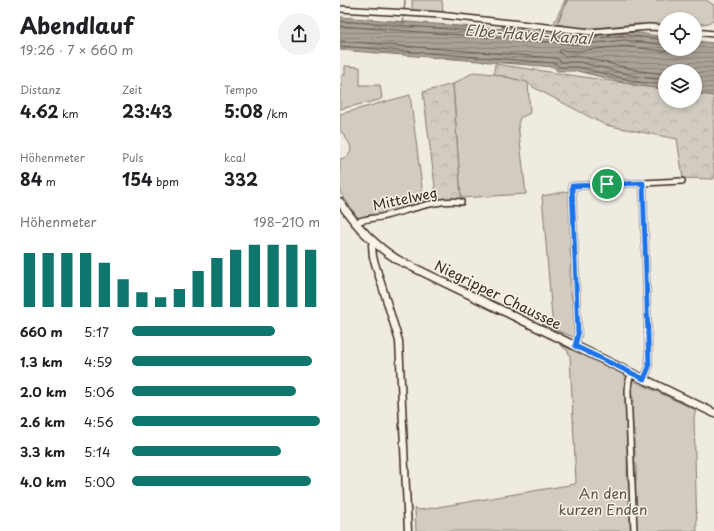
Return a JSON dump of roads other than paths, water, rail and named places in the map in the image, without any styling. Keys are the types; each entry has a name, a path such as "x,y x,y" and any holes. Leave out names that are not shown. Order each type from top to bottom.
{"main road":[{"name":"Niegripper Chaussee","path":"340,202 355,223 373,242 394,258 714,413"}],"street":[{"path":"340,9 454,17 590,32 658,28"},
{"path":"702,33 714,34"},
{"path":"575,346 578,334 572,186 682,181"},
{"path":"643,183 649,367 644,379"},
{"name":"Mittelweg","path":"355,223 426,205 455,201 461,202"},
{"path":"373,242 373,257 399,341 408,531"},
{"path":"632,373 628,391 634,531"}],"water":[{"name":"Elbe-Havel-Kanal","path":"340,17 502,29 502,26 520,27 520,30 576,36 626,31 658,36 658,56 702,56 702,42 714,43 714,96 702,94 702,64 658,64 658,88 638,86 577,71 557,71 554,67 340,50"}],"waterway":[{"path":"403,24 405,0"},
{"name":"Elbe-Havel-Kanal","path":"558,21 567,0"}],"park label":[{"name":"An den kurzen Enden","path":"603,502"}]}
